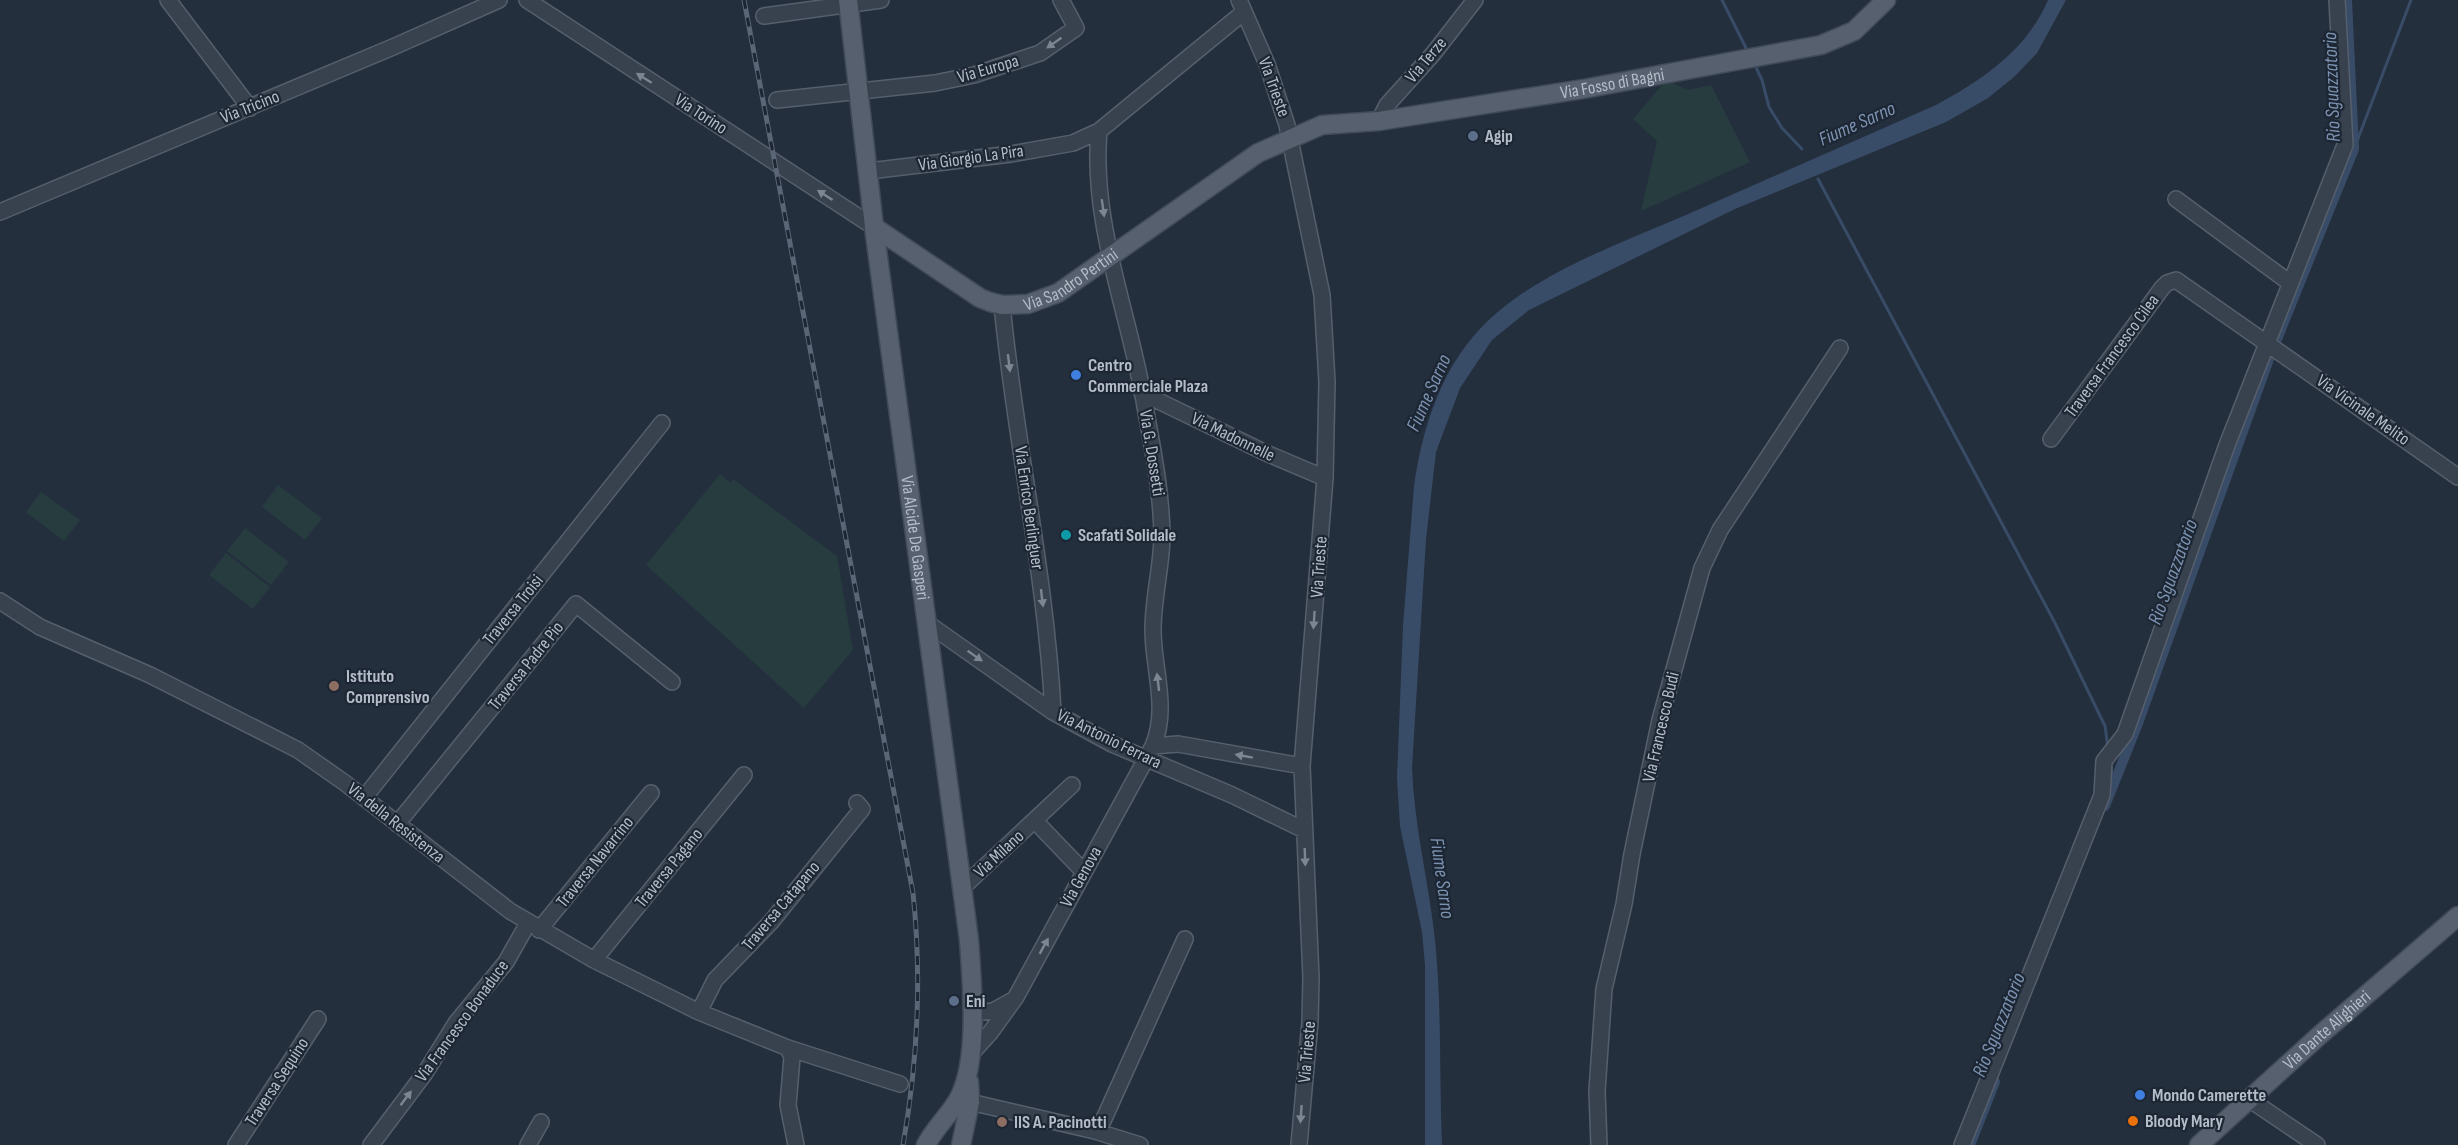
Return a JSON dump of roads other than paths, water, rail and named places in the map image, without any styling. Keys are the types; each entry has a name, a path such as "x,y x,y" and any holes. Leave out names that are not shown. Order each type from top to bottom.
{"main road":[{"name":"Via Fosso di Bagni","path":"1289,132 1322,125 1379,121 1583,89 1821,45 1844,37 1865,22 1886,0"},
{"name":"Via Alcide De Gasperi","path":"848,2 874,227 963,887 970,958 972,1013 968,1074 970,1102 960,1145"},
{"name":"Via Sandro Pertini","path":"874,227 980,298 1002,305 1028,304 1052,297 1258,153 1279,131 1289,132"},
{"name":"Via Dante Alighieri","path":"2199,1145 2321,1034 2458,916"},
{"name":"Via Alcide De Gasperi","path":"929,1140 961,1095 968,1074"},
{"path":"929,1140 944,1128 951,1129 957,1135 960,1145"}],"street":[{"path":"168,0 250,108"},
{"name":"Via Tricino","path":"0,212 250,108 499,0"},
{"name":"Via Torino","path":"528,0 874,227"},
{"path":"764,16 848,2 881,0"},
{"name":"Via Europa","path":"860,91 935,83 997,68 1040,53 1076,28 1061,0"},
{"name":"Via Terze","path":"1379,121 1387,105 1433,54 1475,0"},
{"path":"1962,1145 2102,795 2104,761 2125,734 2220,465 2345,145 2337,0"},
{"name":"Via Giorgio La Pira","path":"869,171 1011,154 1073,143 1099,131 1241,6"},
{"name":"Via Trieste","path":"1241,6 1270,73 1289,132 1322,295 1327,382 1325,478 1302,766 1310,989 1299,1145"},
{"path":"777,100 860,91"},
{"path":"1096,160 1099,131"},
{"path":"1073,143 1090,152 1096,160"},
{"name":"Via G. Dossetti","path":"1096,160 1109,257 1142,393 1162,526 1153,628 1161,721 1149,752"},
{"path":"2176,199 2290,283"},
{"name":"Traversa Francesco Cilea","path":"2051,439 2167,283 2176,280 2266,344"},
{"name":"Via Enrico Berlinguer","path":"1002,305 1038,564 1053,712"},
{"name":"Via Vicinale Melito","path":"2266,344 2458,477"},
{"name":"Via Francesco Budi","path":"1599,1145 1597,1091 1604,989 1624,904 1660,720 1702,568 1720,530 1840,348"},
{"name":"Via Madonnelle","path":"1142,393 1266,453 1325,478"},
{"name":"Traversa Troisi","path":"364,798 662,423"},
{"name":"Via della Resistenza","path":"0,602 40,627 150,675 287,743 323,767 534,926 594,960 699,1012 788,1048 900,1084"},
{"name":"Traversa Padre Pio","path":"398,824 576,604 672,682"},
{"name":"Via Antonio Ferrara","path":"927,623 1053,712 1112,744 1149,752 1304,830"},
{"path":"1161,721 1178,744"},
{"path":"1149,752 1178,744 1302,766"},
{"name":"Via Genova","path":"970,1055 990,1033 1016,997 1149,752"},
{"name":"Traversa Pagano","path":"594,960 744,776"},
{"name":"Via Milano","path":"963,887 1072,785"},
{"name":"Traversa Navarrino","path":"534,926 651,793"},
{"name":"Traversa Catapano","path":"699,1012 715,980 771,922 862,809 856,803"},
{"name":"Via Milano","path":"1035,821 1084,872"},
{"name":"Via Francesco Bonaduce","path":"371,1145 425,1073 456,1023 534,926"},
{"path":"1098,1132 1185,939"},
{"path":"972,1013 993,1011 1016,997"},
{"name":"Traversa Sequino","path":"236,1145 318,1019"},
{"path":"788,1048 792,1057 788,1106 796,1145"},
{"path":"2249,1100 2318,1145"},
{"path":"970,1102 1098,1132 1140,1145"},
{"path":"528,1145 541,1122"}],"water":[{"name":"Fiume Sarno","path":"2048,0 2066,0 2037,53 2014,77 1988,98 1946,122 1735,209 1529,310 1492,340 1460,388 1436,452 1426,539 1412,768 1413,790 1435,940 1439,991 1442,1145 1425,1145 1425,965 1422,932 1400,826 1397,778 1403,626 1414,486 1428,423 1435,402 1454,363 1480,329 1500,310 1549,277 1605,250 1936,105 1970,85 2015,49 2039,18"}],"waterway":[{"path":"1722,0 1748,52"},
{"name":"Rio Sguazzatorio","path":"2105,806 2137,726 2269,359 2354,149 2347,0"},
{"path":"2354,149 2411,0"},
{"path":"1754,63 1762,80 1769,107 1782,128 1802,149"},
{"path":"1818,179 2055,623 2105,726 2108,748"},
{"path":"2111,766 2113,783"},
{"name":"Rio Sguazzatorio","path":"1970,1145 1995,1082"}],"railway":[{"path":"744,0 913,893 917,956 917,1019 912,1082 903,1145"}],"place":[{"name":"Agip","path":"1473,136"},
{"name":"Centro Commerciale Plaza","path":"1076,375"},
{"name":"Scafati Solidale","path":"1066,535"},
{"name":"Istituto Comprensivo","path":"334,686"},
{"name":"Eni","path":"954,1001"},
{"name":"Mondo Camerette","path":"2140,1095"},
{"name":"Bloody Mary","path":"2133,1121"},
{"name":"IIS A. Pacinotti","path":"1002,1122"}]}
